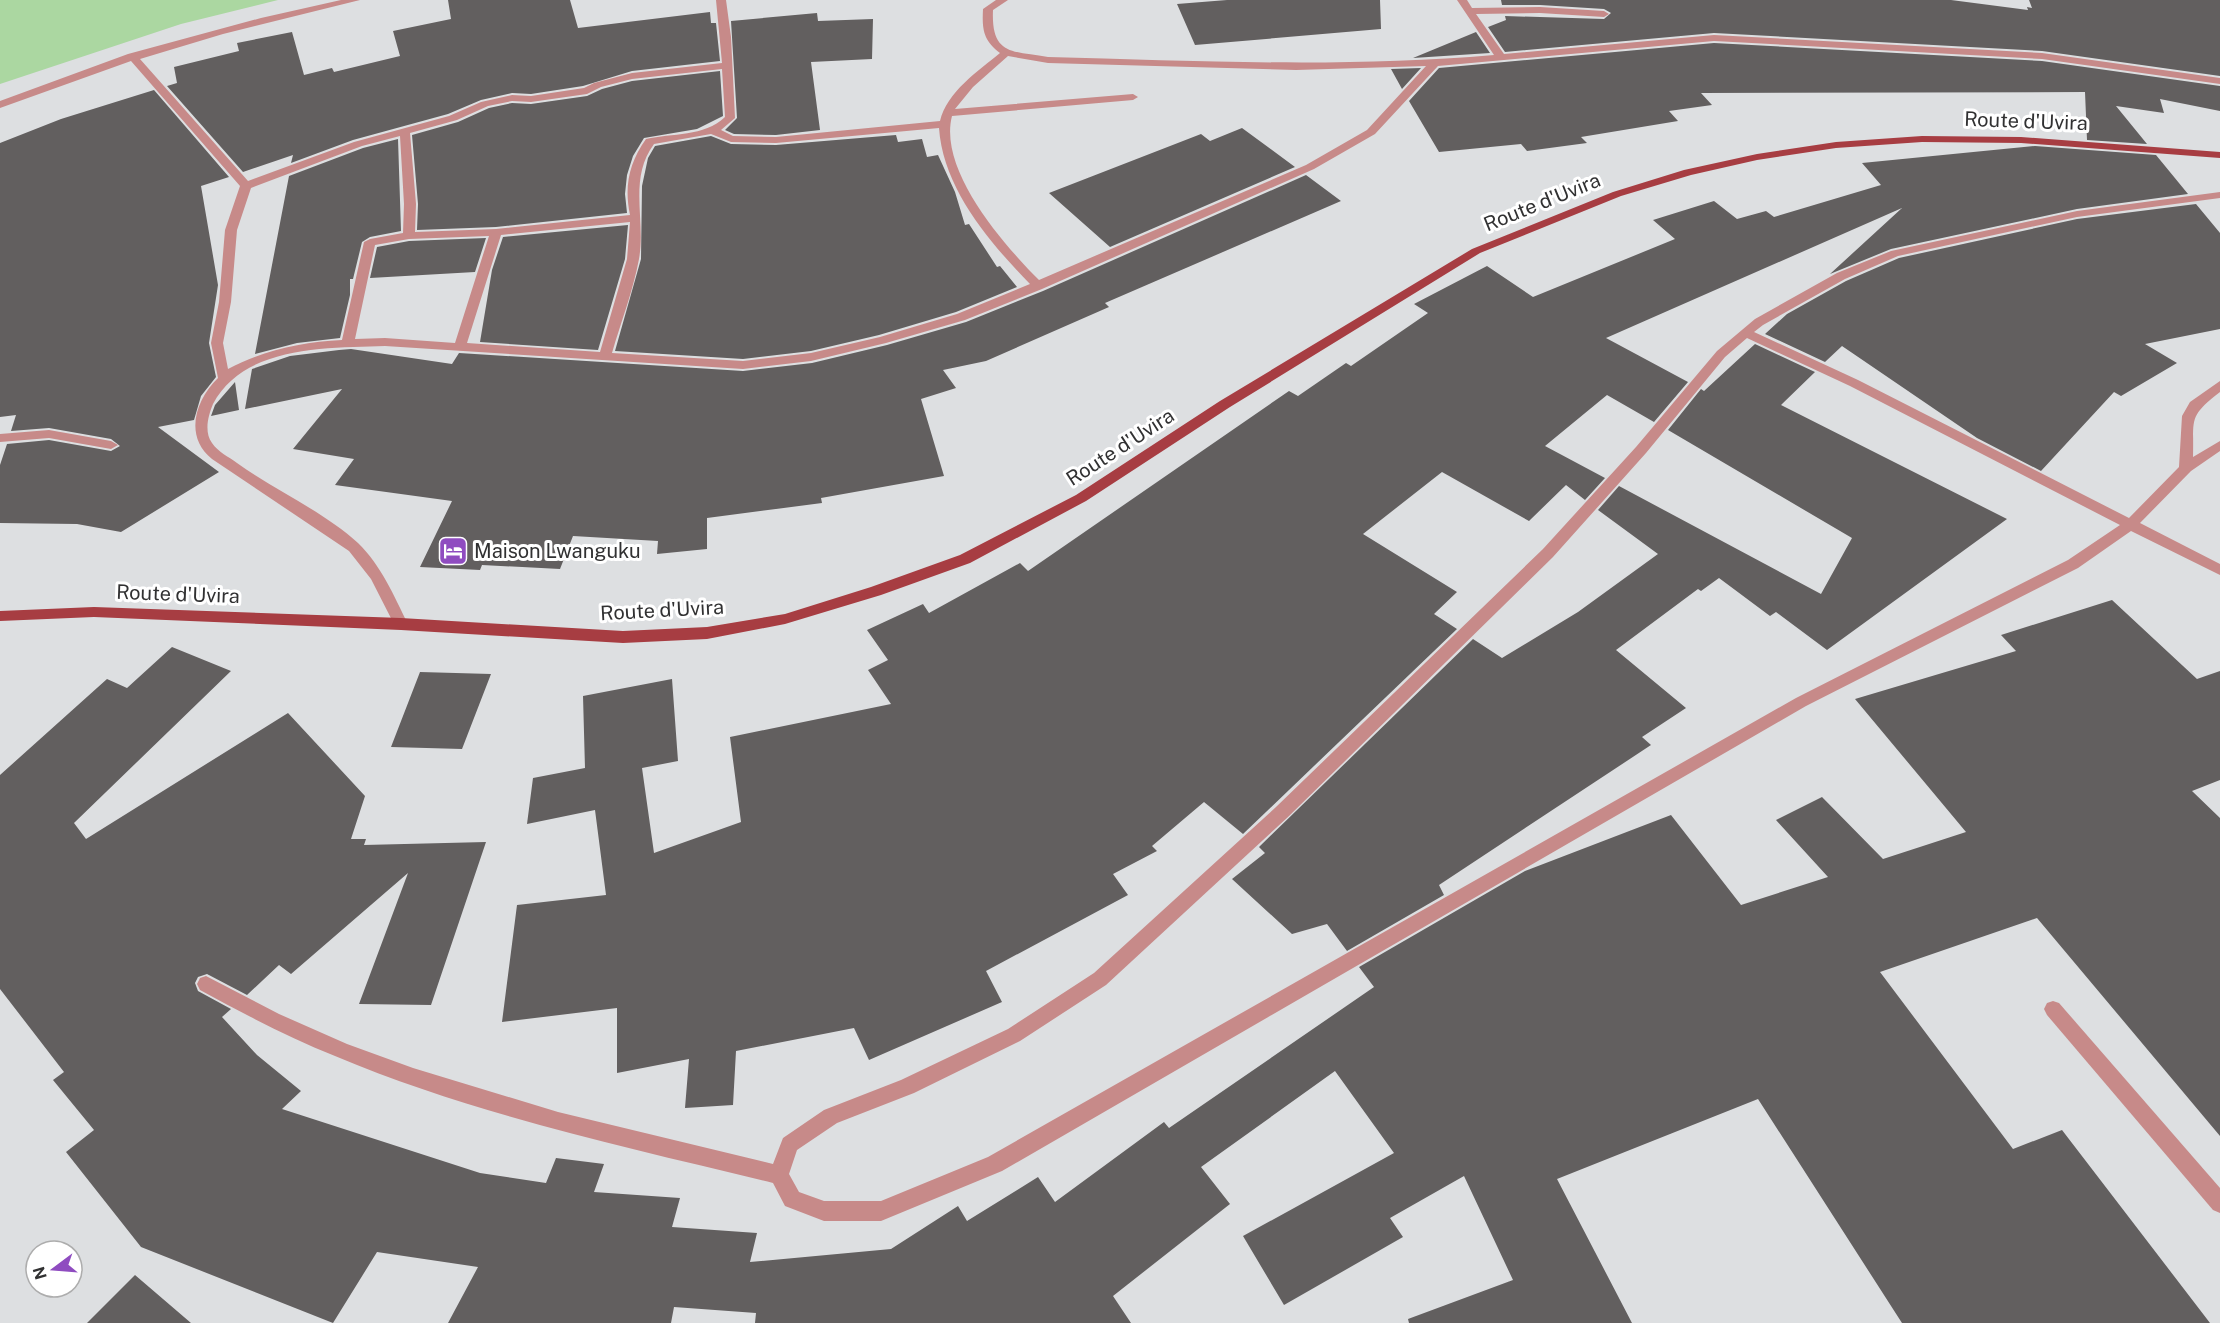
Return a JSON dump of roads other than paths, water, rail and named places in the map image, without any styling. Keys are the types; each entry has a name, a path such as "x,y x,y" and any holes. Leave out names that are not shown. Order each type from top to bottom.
{"main road":[{"name":"Route d'Uvira","path":"0,616 93,612 401,624 623,637 707,633 785,619 876,591 965,559 1081,498 1225,404 1476,251 1617,194 1689,172 1757,157 1836,145 1922,139 2021,140 2220,155"}],"street":[{"path":"0,105 132,56 202,36 355,0"},
{"path":"604,355 633,259 636,218 632,199 639,156 650,141 712,131 725,125 730,118 728,64 721,0"},
{"path":"1003,0 988,9 987,29 993,44 1006,53 1048,60 1296,67 1435,63 1714,38 2042,56 2220,81"},
{"path":"1462,0 1501,57"},
{"path":"1468,11 1540,10 1604,14"},
{"path":"1006,53 963,90 947,119 950,165 984,221 1017,266 1038,286"},
{"path":"132,56 246,186"},
{"path":"401,624 380,584 356,550 311,516 260,487 208,448 200,427 208,398 224,378 248,361 286,351 348,343 460,346 743,365 811,357 882,340 961,317 1038,286 1310,167 1371,132 1435,63"},
{"path":"246,186 358,144 453,118 484,104 512,98 531,99 587,91 593,86 614,80 728,64"},
{"path":"712,131 731,139 776,140 1133,97"},
{"path":"405,132 410,204 409,236"},
{"path":"224,378 217,343 225,302 231,230 246,186"},
{"path":"779,1175 790,1144 831,1116 907,1087 1014,1035 1100,979 1257,836 1503,598 1641,450 1721,354 1759,322 1841,276 1895,253 2077,214 2220,195"},
{"path":"348,343 370,242 409,236 496,232 636,218"},
{"path":"460,346 496,232"},
{"path":"1746,333 1854,383 2132,523 2220,570"},
{"path":"2186,468 2188,416 2195,405 2220,385"},
{"path":"0,438 49,434 111,445"},
{"path":"206,984 248,1008 314,1038 415,1077 510,1109 779,1175 792,1199 824,1211 881,1211 995,1164 1800,702 2073,564 2132,523 2186,468 2220,445"},
{"path":"2053,1009 2220,1203"}],"place":[{"name":"Maison Lwanguku","path":"453,551"}]}
